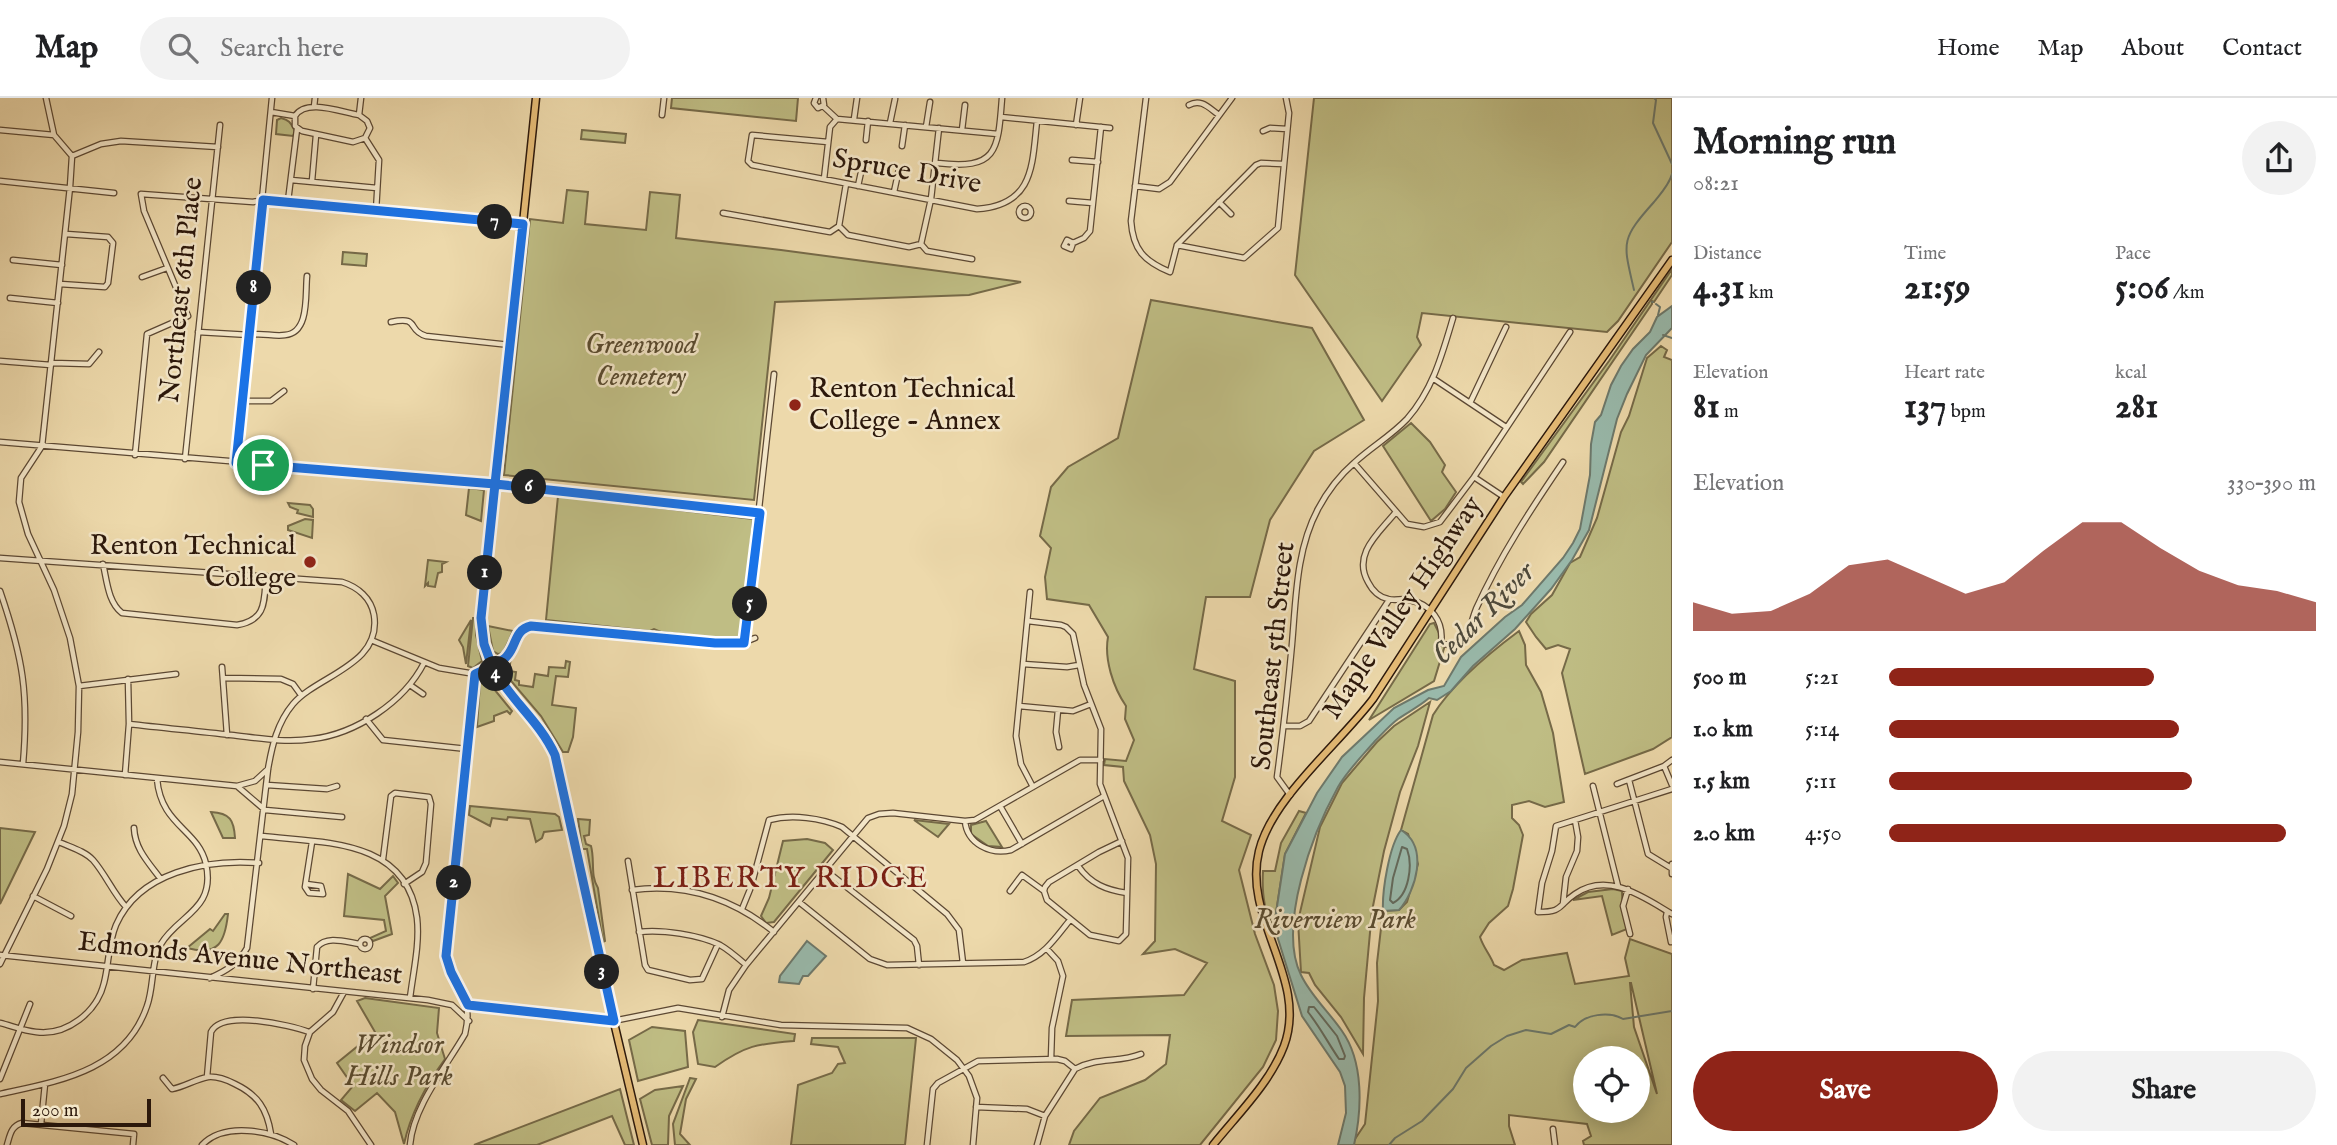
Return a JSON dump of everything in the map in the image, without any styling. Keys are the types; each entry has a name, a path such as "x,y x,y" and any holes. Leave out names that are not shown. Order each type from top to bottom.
{"main road":[{"path":"536,98 481,618 484,644 492,666 506,688 539,725 555,755 643,1145"},
{"name":"Maple Valley Highway","path":"1213,1145 1270,1073 1287,1037 1290,1011 1286,985 1262,918 1256,880 1262,839 1272,819 1361,714 1504,497 1672,260"}],"street":[{"path":"0,964 58,841 68,811 78,732 79,686 66,624 22,518 19,490 21,478 42,446 70,187 72,156 54,135 46,98"},
{"path":"236,463 272,98"},
{"path":"314,107 315,98"},
{"path":"359,115 361,98"},
{"path":"662,115 664,98"},
{"path":"816,98 816,106 823,106 837,119 998,134"},
{"path":"823,98 823,106"},
{"path":"854,119 858,98"},
{"path":"937,163 958,165 980,162 990,154 998,134 1002,98"},
{"path":"1076,125 1080,98"},
{"path":"1146,98 1131,221 1136,247 1156,266 1170,272 1177,245 1259,163 1283,164"},
{"path":"1135,186 1165,186 1232,98"},
{"path":"1177,245 1244,258 1278,228 1289,113 1286,98"},
{"path":"890,123 895,99"},
{"path":"926,127 930,102"},
{"path":"1189,105 1200,102 1219,115"},
{"path":"962,130 965,105"},
{"path":"288,201 297,129 295,116 300,108 314,107 359,115 369,124 369,132 365,138 353,142 297,129"},
{"path":"271,113 295,116"},
{"path":"1001,117 1110,128"},
{"path":"824,179 830,127 837,119"},
{"path":"866,140 868,121"},
{"name":"Spruce Drive","path":"828,142 752,135 748,161 752,165 846,184 977,209 989,208 1015,198 1025,186 1031,172 1037,121"},
{"name":"Northeast 6th Place","path":"185,459 220,125"},
{"path":"902,146 905,125"},
{"path":"1073,243 1084,238 1090,231 1101,127"},
{"path":"921,244 937,163 939,128"},
{"path":"1263,131 1270,128 1287,129"},
{"path":"0,130 54,135"},
{"path":"312,181 316,135"},
{"path":"365,138 379,160 376,211"},
{"path":"72,156 101,144 121,141 218,147"},
{"path":"1072,160 1098,162"},
{"path":"858,186 863,163"},
{"path":"894,192 899,169"},
{"path":"291,180 378,188"},
{"path":"0,181 114,193"},
{"path":"723,213 830,232 839,226 846,184"},
{"path":"188,316 144,211 141,194 253,202 288,201 523,224"},
{"path":"1015,198 1021,207"},
{"path":"1069,201 1093,203"},
{"path":"1219,202 1231,214"},
{"path":"839,226 848,235 909,247 921,244"},
{"path":"60,284 103,288 108,283 113,243 108,237 65,234"},
{"path":"921,244 927,251 971,259"},
{"path":"13,260 62,265"},
{"path":"142,277 167,268"},
{"path":"198,332 285,335 298,329 303,315 307,275"},
{"path":"10,298 58,303"},
{"path":"135,454 146,334 188,316 200,317"},
{"name":"Southeast 5th Street","path":"1290,795 1277,776 1299,571 1307,534 1318,509 1333,486 1354,463 1406,420 1434,379 1453,318"},
{"path":"391,322 405,319 420,334 426,336 510,345"},
{"path":"1470,402 1506,327"},
{"path":"1354,463 1407,524 1415,527 1434,525 1446,518 1570,332"},
{"path":"0,361 89,364 99,352"},
{"path":"744,643 774,374"},
{"path":"1434,379 1506,427"},
{"path":"243,401 271,401 284,391"},
{"path":"0,442 495,484 760,513"},
{"path":"1395,513 1366,549 1362,563 1364,573 1371,588 1390,600 1412,600 1429,611 1442,626 1441,643 1455,648 1461,645 1503,555 1563,462"},
{"path":"1474,477 1504,497"},
{"path":"0,558 342,582 350,584 366,597 372,607 374,629 371,640 358,660 302,695 281,721 268,769 247,948 228,970 210,978"},
{"path":"103,564 109,592 122,613 237,625 255,619 260,613 264,605 266,576"},
{"path":"0,591 17,643 24,685 27,718 23,764"},
{"path":"1030,592 1016,736 1021,764 1033,787"},
{"path":"1284,726 1300,726 1309,721 1390,600"},
{"path":"0,610 7,610"},
{"path":"1010,891 1022,875 1044,891 1047,900 1097,937 1119,941 1124,938 1127,928 1128,858 1099,776 1103,738 1079,665 1073,634 1066,627 1028,621"},
{"path":"371,640 445,670 475,674 507,656 518,633 531,626 715,643 744,643 755,638"},
{"path":"129,724 274,740 312,739 366,719 410,685 424,663"},
{"path":"1023,664 1067,667 1079,665"},
{"path":"222,667 227,734"},
{"path":"79,686 176,674"},
{"path":"410,1145 412,1128 419,1111 466,1034 469,1021 468,1005 446,956 475,674"},
{"path":"223,678 281,679 293,684 302,695"},
{"path":"125,775 129,724 128,679"},
{"path":"410,685 423,694"},
{"path":"1018,706 1073,711 1091,704"},
{"path":"1058,710 1056,728 1059,747"},
{"path":"366,719 383,740 467,749"},
{"path":"722,1017 729,990 746,965 868,818 879,814 965,821 984,816 1080,760 1101,760"},
{"path":"1617,784 1664,766 1672,760"},
{"path":"0,762 237,786 255,781 268,769"},
{"path":"1664,766 1672,787 1635,803 1559,825 1554,830 1538,912 1555,912 1572,895 1586,888 1618,886 1671,913 1666,917 1671,942"},
{"path":"0,1094 45,1084 96,1068 130,1038 145,1014 161,945 192,914 201,900 206,883 206,866 197,846 166,812 158,792 157,779"},
{"path":"1629,780 1648,854 1672,866 1672,874"},
{"path":"267,785 327,789 337,786"},
{"path":"237,786 265,810 342,817"},
{"path":"1593,786 1618,886"},
{"path":"383,859 391,796 395,793 429,797 431,804 426,863 422,872 404,884"},
{"path":"965,821 967,833 982,848 1004,852 1104,796"},
{"path":"1000,806 1022,844"},
{"path":"741,909 751,887 766,824 772,819 824,820 853,835 954,921 962,940 963,963"},
{"path":"1563,905 1566,877 1577,850 1578,837 1574,820"},
{"path":"134,828 135,840 141,852 160,878"},
{"path":"262,836 343,844 383,859 404,884 412,899 417,918 410,998"},
{"path":"58,841 85,853 94,861 114,894 126,907"},
{"path":"1044,891 1049,882 1122,841"},
{"path":"306,884 312,842"},
{"path":"0,1023 48,1032 74,1023 89,1012 99,999 110,941 126,907 160,878 235,861 258,863"},
{"path":"628,861 645,965 652,972 695,981 702,979 718,944"},
{"path":"1078,866 1091,881 1100,886 1127,893"},
{"path":"825,870 914,940 919,965"},
{"path":"632,890 669,889 730,903 774,932"},
{"path":"1628,889 1623,906 1630,934"},
{"path":"33,896 71,916"},
{"path":"799,902 875,962 887,965 1024,962 1039,956 1070,919"},
{"path":"639,932 660,931 718,944 746,965"},
{"path":"313,989 317,947 320,943 327,940 360,944"},
{"path":"1047,948 1058,961 1063,976 1052,1028 1051,1059"},
{"name":"Edmonds Avenue Northeast","path":"2,955 410,998 452,1006 469,1021"},
{"path":"344,992 333,1012 310,1032 304,1053 308,1072 320,1090 348,1111 371,1145"},
{"path":"0,1079 22,1029 30,1003"},
{"path":"468,1005 614,1021 678,1008 780,1025 907,1028 931,1039 964,1069 972,1082 976,1107 972,1145"},
{"path":"208,1077 211,1032 213,1027 220,1023 264,1021 310,1032"},
{"path":"1037,1145 1045,1116 1074,1069 1096,1060 1128,1059 1140,1054"},
{"path":"927,1145 933,1089 938,1083 964,1069 984,1061 1051,1059 1065,1061 1074,1069"},
{"path":"163,1078 174,1089 208,1077 228,1080 256,1097 266,1113 271,1134"},
{"path":"41,1124 45,1084"},
{"path":"976,1107 1027,1109 1045,1116"},
{"path":"7,1145 15,1125 41,1124 134,1134 133,1145"},
{"path":"1553,1129 1555,1145"},
{"path":"202,1145 211,1136 236,1132 271,1134 294,1145"}],"green space":[{"path":"672,98 798,98 796,121 671,108"},
{"path":"1314,98 1672,98 1672,242 1618,321 1607,332 1422,313 1417,337 1421,345 1382,401 1295,275"},
{"path":"281,118 291,124 295,131 293,136 276,134 277,120"},
{"path":"582,130 626,134 625,143 581,139"},
{"name":"Greenwood Cemetery","path":"567,190 588,192 585,224 646,230 650,192 680,195 676,238 1021,282 969,295 775,302 754,500 504,475 530,219 563,223"},
{"path":"343,252 367,254 366,266 342,264"},
{"path":"1672,269 1672,275 1544,462 1523,484 1521,482"},
{"path":"1151,300 1312,328 1364,420 1314,451 1270,520 1250,597 1206,597 1194,669 1235,681 1235,777 1222,821 1251,835 1239,870 1255,934 1274,985 1278,1011 1276,1040 1263,1067 1200,1145 1069,1145 1074,1131 1100,1098 1145,1080 1166,1064 1170,1035 1066,1036 1072,1000 1184,995 1207,963 1175,949 1143,954 1155,941 1156,864 1150,835 1124,781 1123,767 1104,765 1105,759 1126,761 1134,740 1125,719 1126,706 1111,673 1107,654 1108,637 1089,605 1047,599 1045,577 1051,548 1040,536 1051,487 1068,467 1118,438"},
{"path":"1661,346 1667,350 1664,357 1672,360 1672,737 1653,749 1585,774 1562,673 1570,649 1558,645 1546,649 1526,622 1552,595 1570,563 1580,557 1597,518 1621,432 1629,416 1647,358"},
{"path":"1411,423 1430,442 1445,465 1442,472 1456,492 1445,509 1431,521 1383,446"},
{"path":"469,488 484,490 481,521 466,515"},
{"path":"558,496 753,519 741,641 654,629 650,631 546,620"},
{"path":"288,503 310,505 313,517 297,513 298,510 290,507"},
{"path":"305,519 313,520 312,538 288,530 288,526"},
{"path":"428,560 446,562 442,564 442,572 438,573 435,587 428,586 428,583 425,586"},
{"path":"473,618 476,618 476,635 482,661 473,668 468,666"},
{"path":"471,620 466,664 459,640"},
{"path":"1434,623 1445,645 1434,681 1369,720 1430,624"},
{"path":"488,626 513,631 503,653 493,651"},
{"path":"1519,631 1525,645 1526,665 1541,692 1553,733 1564,802 1545,807 1529,801 1512,805 1512,818 1523,835 1513,889 1508,906 1489,923 1480,937 1483,945 1494,965 1504,970 1522,960 1567,953 1575,984 1629,976 1625,958 1630,939 1672,954 1672,1145 1584,1145 1583,1141 1591,1136 1587,1124 1578,1123 1650,1123 1650,1074 1657,1094 1650,1064 1650,1046 1646,1046 1630,983 1634,1027 1641,1046 1573,1046 1573,1122 1509,1115 1509,1126 1515,1145 1351,1145 1365,1124 1378,1001 1377,963 1383,911 1399,910 1407,902 1418,864 1408,834 1401,830 1433,715 1461,680"},
{"path":"566,661 570,662 568,677 556,676 552,705 576,708 573,737 568,752 563,752 541,716 506,675 505,670 510,664 509,671 516,672 515,680 519,681 519,685 533,687 535,674 548,676 549,667 565,668"},
{"path":"480,683 490,684 512,711 510,714 507,711 494,716 494,721 477,727"},
{"name":"Riverview Park","path":"1430,702 1418,746 1400,792 1372,911 1364,998 1363,1054 1341,1017 1315,985 1309,973 1301,972 1298,921 1320,827 1342,783 1394,726"},
{"path":"470,806 555,814 559,817 562,830 544,832 542,838 536,842 530,819 492,818 490,826 469,815"},
{"path":"1299,811 1306,813 1285,854 1274,926 1265,907 1263,871 1275,871 1281,843"},
{"path":"211,812 223,814 230,819 235,838 223,838"},
{"path":"578,819 590,820 589,835 584,836 592,851 593,873 598,888 605,941 603,942 587,849 582,849"},
{"path":"914,820 949,824 938,837"},
{"path":"986,821 1002,847 988,846 971,834 971,825"},
{"path":"0,828 35,832 0,904"},
{"path":"807,839 825,843 833,850 774,922 766,923 761,916 769,898 783,841"},
{"path":"348,874 380,889 393,876 398,883 385,896 392,934 373,941 370,938 386,931 384,920 344,916"},
{"path":"1613,889 1622,891 1627,929 1612,935 1602,896 1573,900 1588,892"},
{"path":"225,914 228,914 227,924 218,944 206,950 187,948 210,929 213,931"},
{"name":"Windsor Hills Park","path":"365,998 439,1008 437,1033 445,1059 420,1099 404,1144 395,1112 377,1093 355,1111 341,1100 353,1086 337,1063 375,1032 357,1001"},
{"path":"698,1020 795,1034 794,1041 752,1047 715,1067 698,1064 693,1032"},
{"path":"652,1027 685,1031 688,1067 638,1081 629,1040"},
{"path":"812,1038 916,1038 905,1145 791,1145 798,1085 832,1073 838,1064 845,1063 838,1047 811,1044"},
{"path":"690,1078 696,1079 686,1099 680,1134 690,1145 675,1145 673,1124"},
{"path":"683,1086 669,1116 668,1145 652,1145 640,1099 655,1090"},
{"path":"620,1089 634,1145 625,1145 612,1116 537,1145 474,1145"}],"water":[{"name":"Cedar River","path":"1672,306 1672,328 1646,355 1617,419 1589,530 1572,560 1551,589 1515,629 1473,666 1451,691 1437,700 1429,698 1395,721 1375,741 1342,781 1318,828 1301,880 1293,931 1295,955 1301,975 1342,1031 1358,1071 1360,1102 1354,1145 1338,1145 1346,1113 1345,1086 1340,1072 1302,1016 1274,926 1285,854 1317,793 1342,757 1394,708 1428,690 1444,686 1461,657 1522,605 1563,558 1580,529 1590,475 1595,422 1601,415 1611,385 1633,349 1650,332 1657,317"},
{"path":"1401,830 1415,847 1417,869 1410,892 1399,910 1383,911 1387,869"},
{"path":"807,941 826,956 808,976 803,976 799,984 779,982 780,976"}],"waterway":[{"path":"1654,98 1653,123 1672,164"},
{"path":"1634,290 1627,242 1635,225 1664,189 1672,174"},
{"path":"1656,304 1660,307 1658,315"},
{"path":"1663,335 1672,338"},
{"path":"1389,1145 1395,1138 1422,1121 1453,1089 1466,1068 1507,1036 1526,1030 1551,1034 1569,1025 1575,1027 1585,1019 1597,1015 1611,1015 1623,1019 1672,1011"}],"place":[{"name":"Renton Technical College - Annex","path":"795,405"},
{"name":"Renton Technical College","path":"310,562"}],"district":[{"name":"LIBERTY RIDGE","path":"791,879"}],"route":[{"path":"263,465 236,463 263,200 288,201 523,224 495,484 760,513 744,643 715,643 527,626 518,633 507,656 492,666 506,688 539,725 555,755 614,1021 468,1005 446,956 475,674 492,666 484,644 481,618 495,484 263,465"}]}
